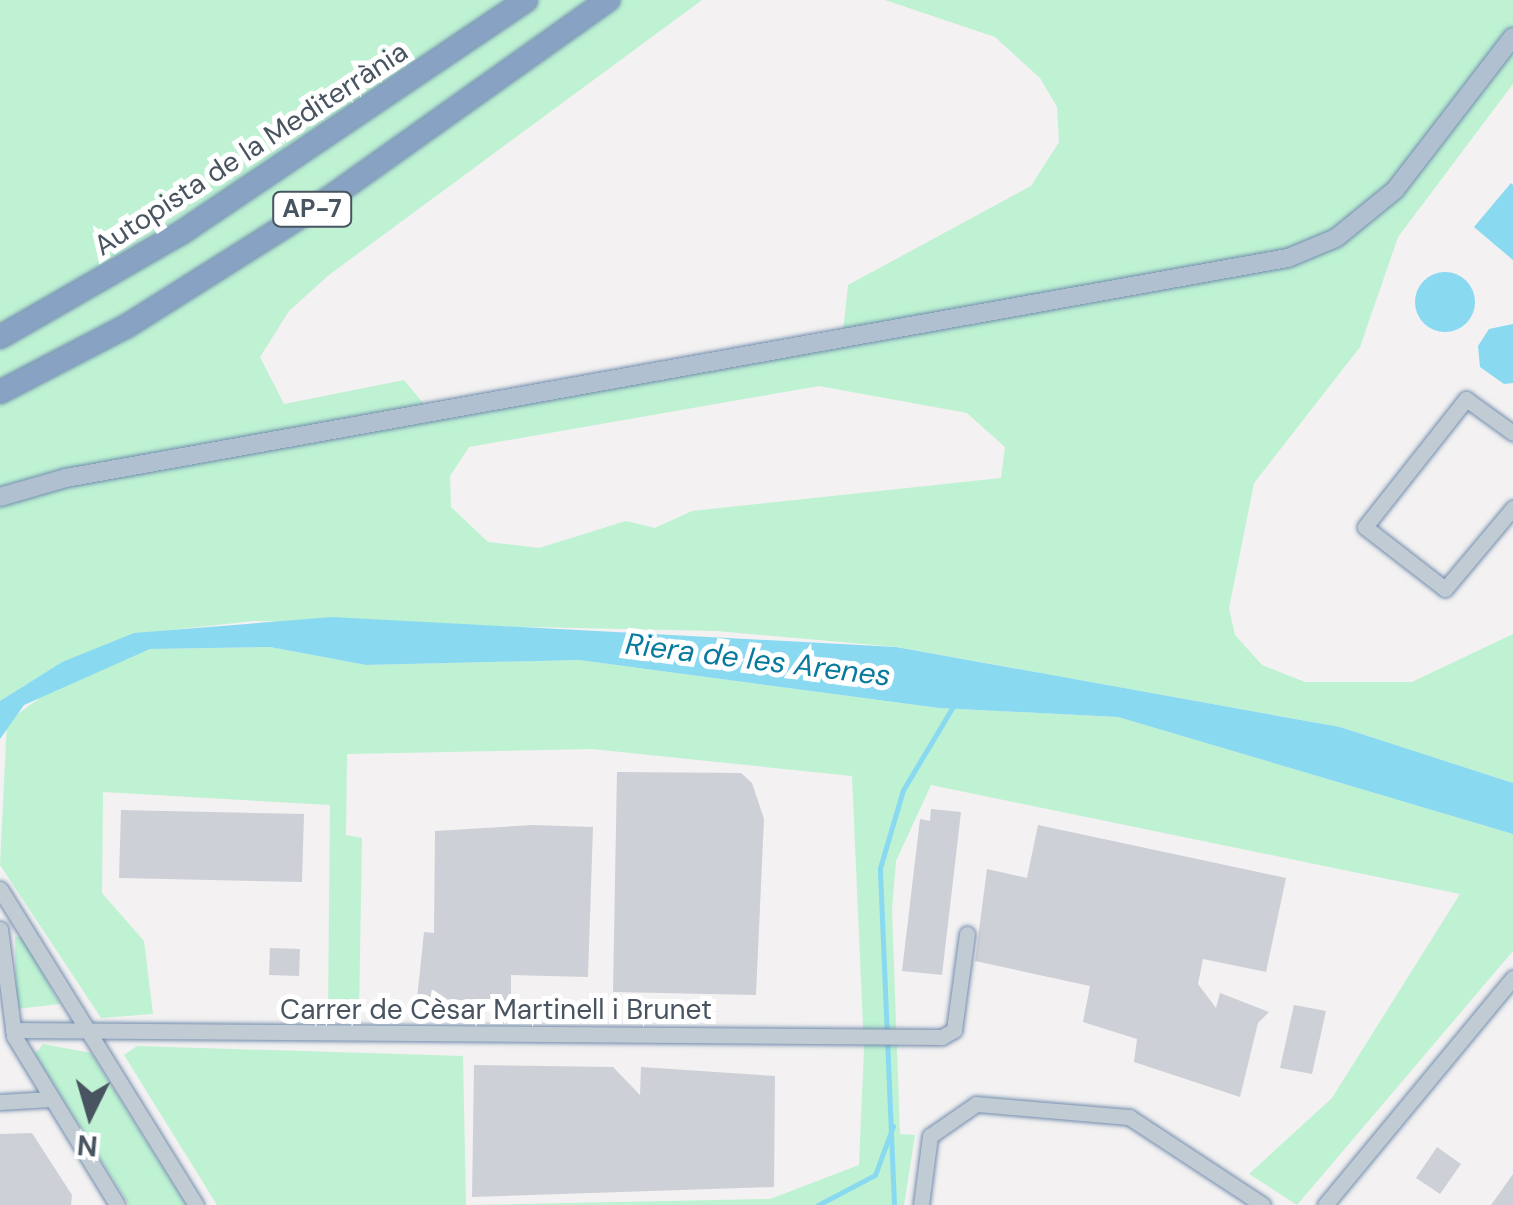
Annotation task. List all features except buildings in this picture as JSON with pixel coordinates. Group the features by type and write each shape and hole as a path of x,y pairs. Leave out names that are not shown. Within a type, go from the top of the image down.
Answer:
{"highway":[{"name":"Autopista de la Mediterrània","path":"0,337 181,234 526,0"},
{"name":"AP-7","path":"0,392 128,326 328,199 608,0"}],"main road":[{"path":"0,497 116,468 1288,258 1336,238 1395,190 1513,37"}],"street":[{"path":"1513,433 1466,399 1365,527 1445,589 1513,508"},
{"path":"0,888 196,1205"},
{"path":"0,929 13,1030 117,1205"},
{"name":"Carrer de Cèsar Martinell i Brunet","path":"13,1030 90,1034 897,1035 954,1030 967,934"},
{"path":"1325,1205 1513,978"},
{"path":"113,1071 125,1034"},
{"path":"0,1102 51,1099"},
{"path":"921,1205 930,1136 976,1104 1129,1117 1244,1198 1264,1205"}],"green space":[{"path":"0,0 702,0 329,275 289,311 260,357 284,404 404,380 424,404 843,332 848,285 1031,186 1059,142 1057,107 1040,78 995,37 885,0 1513,0 1513,84 1398,237 1360,347 1254,483 1229,608 1235,635 1262,665 1305,682 1412,682 1513,634 1513,783 1340,727 897,647 717,631 253,621 135,634 62,662 0,701","holes":["819,386 967,413 1005,447 1001,478 692,511 655,528 626,521 539,548 488,542 451,507 450,476 469,447"]},
{"path":"270,647 366,665 579,660 939,708 1118,717 1513,834 1513,951 1297,1205 1249,1174 1332,1098 1460,894 931,785 896,861 892,910 900,1134 915,1135 904,1205 466,1205 770,1199 859,1165 864,1049 852,776 592,749 347,754 346,835 362,838 359,1013 328,1013 330,805 103,792 102,893 144,941 153,1014 101,1018 0,865 7,722 48,692 150,649"},
{"path":"15,936 23,938 60,1004 16,1009"},
{"path":"43,1044 91,1053 186,1205 129,1205 35,1054"},
{"path":"137,1046 463,1056 466,1205 217,1205 124,1055"}],"water":[{"path":"1513,185 1513,260 1474,227"},
{"path":"1445,272 1466,281 1475,302 1466,323 1445,332 1424,323 1415,302 1424,281"},
{"path":"1513,324 1513,383 1504,384 1480,367 1478,346 1489,329"},
{"name":"Riera de les Arenes","path":"332,617 896,647 1340,727 1513,783 1513,834 1118,717 939,708 579,660 366,665 270,647 150,649 24,705 0,739 0,701 62,662 134,633"}],"waterway":[{"path":"894,1205 880,868 903,790 955,703"},
{"path":"818,1205 875,1175 893,1126"}]}
